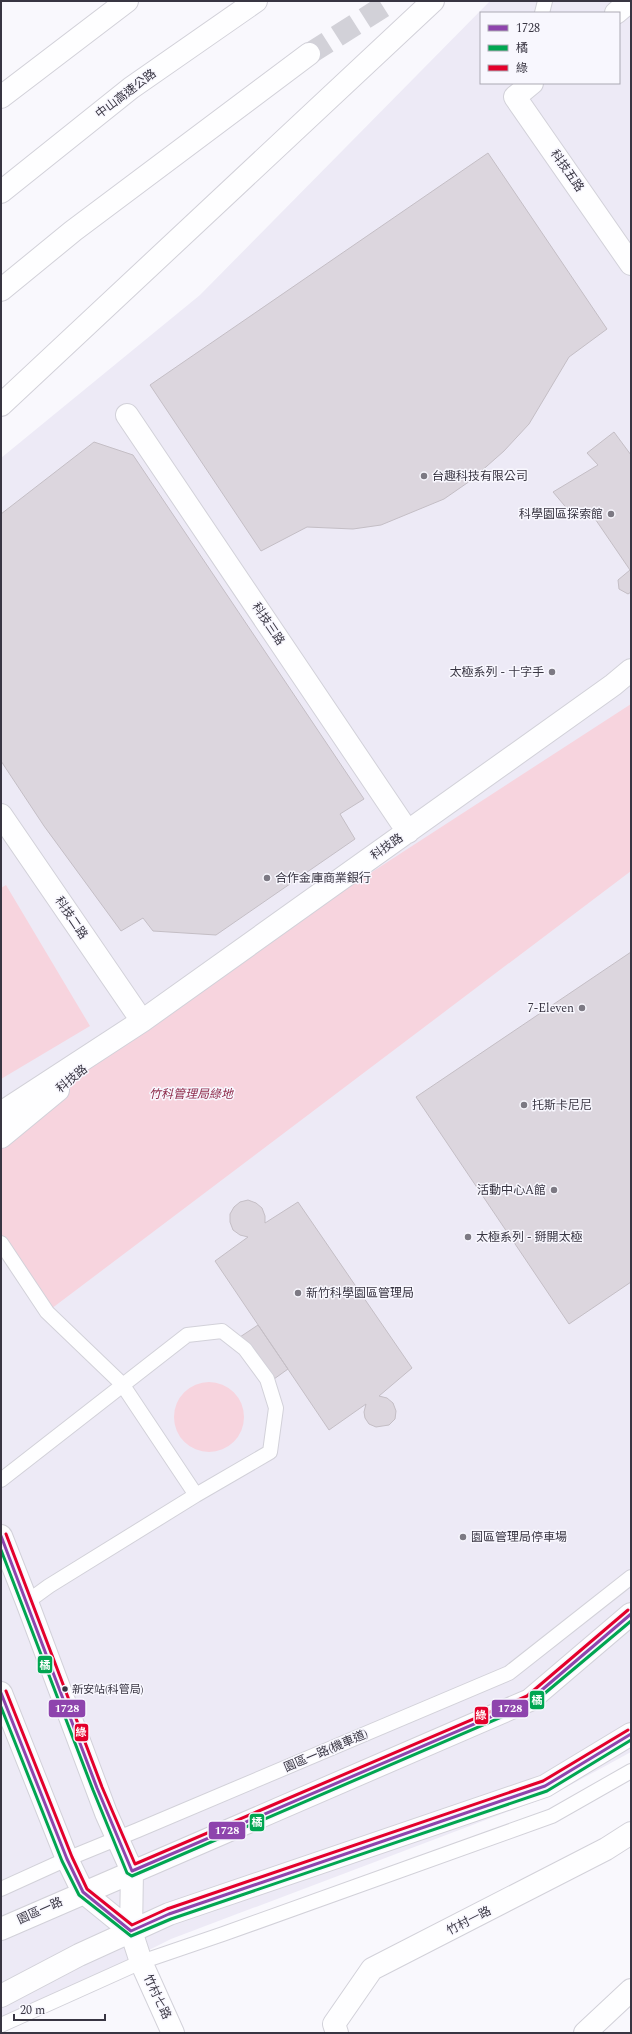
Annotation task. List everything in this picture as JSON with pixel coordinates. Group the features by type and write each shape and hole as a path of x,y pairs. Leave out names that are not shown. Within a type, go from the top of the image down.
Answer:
{"main road":[{"path":"1,97 127,1"},
{"name":"中山高速公路","path":"1,192 131,88 256,1"},
{"path":"1,405 434,1"},
{"path":"617,12 630,1"},
{"path":"1,290 73,231 309,54"},
{"name":"科技五路","path":"530,84 517,90 631,264"},
{"name":"科技三路","path":"127,415 408,832"},
{"name":"科技路","path":"1,1113 142,1021 408,832 631,670"},
{"name":"科技二路","path":"1,815 142,1021"},
{"name":"科技路","path":"1,1137 142,1021"},
{"path":"1,1536 106,1813 132,1871 131,1931"},
{"name":"園區一路","path":"1,1929 530,1700 631,1614"},
{"path":"1,1693 67,1858 84,1892 131,1931"},
{"path":"1,1996 70,1960 168,1914 545,1786 631,1734"},
{"name":"竹村一路","path":"337,2033 334,2024 372,1969 585,1860 631,1833"},
{"name":"竹村七路","path":"131,1931 141,1962 173,2033"},
{"path":"585,2033 631,1990"}],"lane":[{"path":"542,12 545,1"},
{"path":"1,1243 47,1312 122,1384 196,1495"},
{"path":"1,1480 122,1384 187,1335 222,1331 245,1349 268,1379 276,1408 270,1452 196,1495 49,1586 27,1602"},
{"name":"園區一路(機車道)","path":"1,1889 67,1858 509,1673 631,1577"},
{"path":"1,2025 141,1962 552,1816 631,1771"}],"shaded area":[{"path":"490,1 631,1 631,1752 552,1795 171,1939 1,2024 1,458 200,295"}],"green space":[{"name":"竹科管理局綠地","path":"631,704 631,871 47,1312 1,1243 1,1137 142,1021"},
{"path":"6,885 90,1026 1,1079 1,888"},
{"path":"209,1382 222,1385 234,1392 241,1404 244,1417 241,1430 234,1442 222,1449 209,1452 196,1449 184,1442 177,1430 174,1417 177,1404 184,1392 196,1385"}],"building":[{"path":"488,153 607,329 569,357 529,424 504,451 470,481 444,499 381,525 353,529 307,527 261,551 150,385"},
{"name":"科學園區探索館","path":"614,432 631,455 631,592 628,594 619,589 618,580 630,570 589,510 575,518 553,492 598,465 587,453"},
{"path":"94,442 133,455 364,799 340,814 355,839 216,935 153,931 143,918 121,931 44,826 1,761 1,514"},
{"name":"活動中心A館","path":"631,952 631,1282 569,1324 416,1097"},
{"name":"新竹科學園區管理局","path":"248,1200 256,1203 262,1208 265,1216 265,1223 298,1202 412,1368 379,1396 387,1398 393,1403 396,1411 395,1419 389,1425 376,1427 369,1424 365,1418 364,1412 366,1404 329,1430 215,1261 248,1237 240,1235 233,1230 230,1222 230,1214 234,1207 240,1202"},
{"path":"258,1325 288,1369 267,1384 237,1339"}],"tunnel":[{"path":"309,54 392,1"}],"transit line":[{"name":"綠","path":"6,1534 102,1787 135,1864 527,1696 628,1610"},
{"name":"1728","path":"1,1536 97,1788 132,1871 530,1700 631,1614"},
{"name":"橘","path":"1,1550 93,1790 127,1873 132,1876 532,1704 631,1621"},
{"name":"綠","path":"6,1691 72,1857 87,1889 132,1925 167,1909 543,1781 628,1730"},
{"name":"1728","path":"1,1693 67,1859 83,1892 131,1931 169,1914 545,1786 631,1734"},
{"name":"橘","path":"1,1707 62,1861 79,1895 131,1936 171,1919 547,1791 631,1740"}],"place":[{"name":"台趣科技有限公司","path":"424,476"},
{"name":"科學園區探索館","path":"611,514"},
{"name":"太極系列 - 十字手","path":"552,672"},
{"name":"合作金庫商業銀行","path":"267,878"},
{"name":"7-Eleven","path":"582,1008"},
{"name":"托斯卡尼尼","path":"524,1105"},
{"name":"活動中心A館","path":"554,1190"},
{"name":"太極系列 - 掰開太極","path":"468,1237"},
{"name":"新竹科學園區管理局","path":"298,1293"},
{"name":"園區管理局停車場","path":"463,1537"},
{"name":"新安站(科管局)","path":"65,1689"}]}
